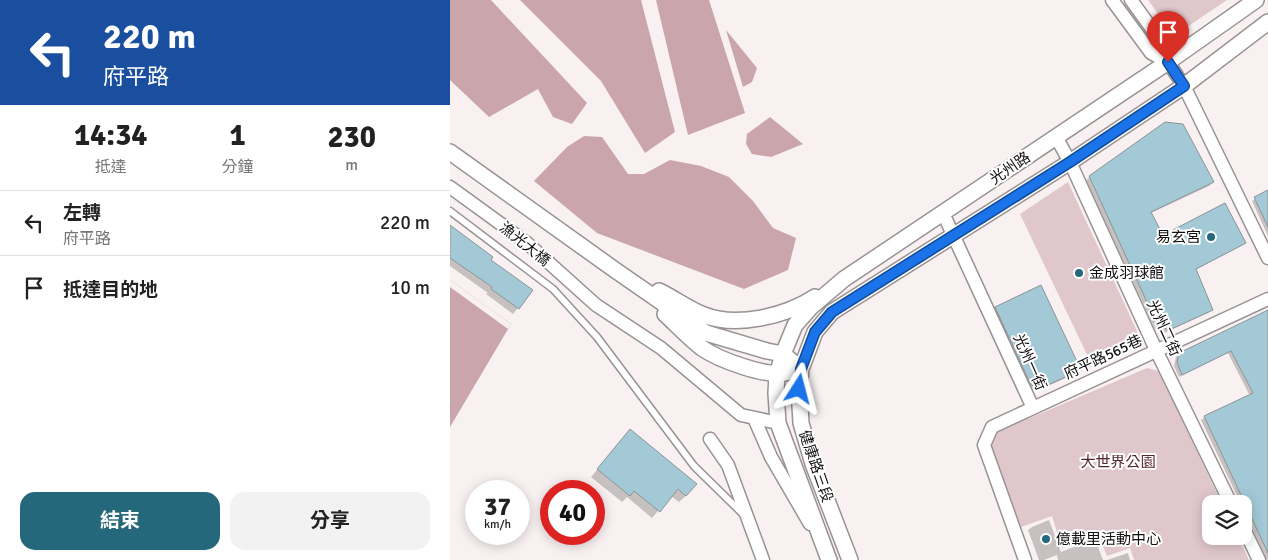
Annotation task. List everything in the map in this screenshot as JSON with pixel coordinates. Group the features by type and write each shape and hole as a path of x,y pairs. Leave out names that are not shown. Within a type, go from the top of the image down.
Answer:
{"street":[{"path":"1112,0 1151,53 1168,62"},
{"path":"1131,0 1163,44 1168,62 1184,86 1268,258"},
{"name":"光州路","path":"783,354 795,325 811,307 844,280 1168,62 1256,0"},
{"name":"光州路","path":"801,369 815,332 832,312 1070,162 1184,86 1268,22"},
{"name":"光州二街","path":"1056,137 1070,162 1156,350 1227,495"},
{"path":"450,152 706,333 783,354 801,369"},
{"name":"漁光大橋","path":"450,187 527,243 596,305 661,348 741,415 778,423"},
{"name":"光州一街","path":"943,213 955,235 1034,408 992,427 984,445 1025,560"},
{"path":"615,270 705,315 737,321 772,316 809,301 844,280"},
{"path":"615,270 704,349 743,367 777,375 801,369"},
{"name":"府平路565巷","path":"1034,408 1268,299"},
{"name":"健康路三段","path":"783,354 777,375 778,423 827,556"},
{"name":"健康路三段","path":"801,369 799,389 801,423 814,464 850,560"},
{"path":"754,418 772,457 827,556"},
{"path":"710,439 728,465 763,560"},
{"path":"1252,545 1259,560"}],"lane":[{"path":"450,212 553,289 596,337 694,466 748,519"}],"green space":[{"path":"1148,0 1227,0 1181,31 1167,26"},
{"name":"金成羽球館","path":"1068,182 1137,331 1133,344 1091,363 1020,214"},
{"name":"大世界公園","path":"1147,368 1159,371 1218,495 1202,495 1202,545 1242,545 1249,560 1134,560 1130,548 1107,556 1098,534 1062,548 1052,516 1021,527 991,445 995,433"}],"shaded area":[{"path":"450,0 491,0 587,103 572,124 553,117 538,89 489,117 450,80"},
{"path":"520,0 641,0 675,132 645,153 601,81"},
{"path":"656,0 709,0 745,113 688,135"},
{"path":"726,30 757,68 752,82 743,87"},
{"path":"770,117 803,144 771,157 752,154 746,144 747,134"},
{"path":"584,136 602,137 628,174 644,174 670,160 701,166 729,177 753,201 773,228 796,238 788,270 744,289 597,233 534,181 567,147"},
{"path":"450,280 511,324 450,427"}],"pier":[{"path":"450,280 511,324 508,329 450,287"}],"building":[{"path":"1165,122 1183,124 1214,182 1151,212 1163,235 1225,203 1246,243 1196,269 1213,310 1169,330 1158,326 1089,176"},
{"path":"1268,190 1268,227 1254,197"},
{"path":"450,225 493,257 491,260 533,290 519,309 491,289 492,287 450,258"},
{"path":"1041,285 1081,370 1041,388 1031,385 995,307"},
{"path":"1268,310 1268,553 1252,519 1252,495 1241,495 1204,416 1253,393 1231,351 1182,375 1177,362 1179,353"},
{"path":"630,429 697,484 686,496 678,489 660,512 634,491 630,496 597,469"}],"place":[{"name":"易玄宮","path":"1211,237"},
{"name":"金成羽球館","path":"1079,273"},
{"name":"億載里活動中心","path":"1046,539"}],"route":[{"path":"799,389 801,369 815,332 832,312 1070,162 1184,86 1168,62"}]}
